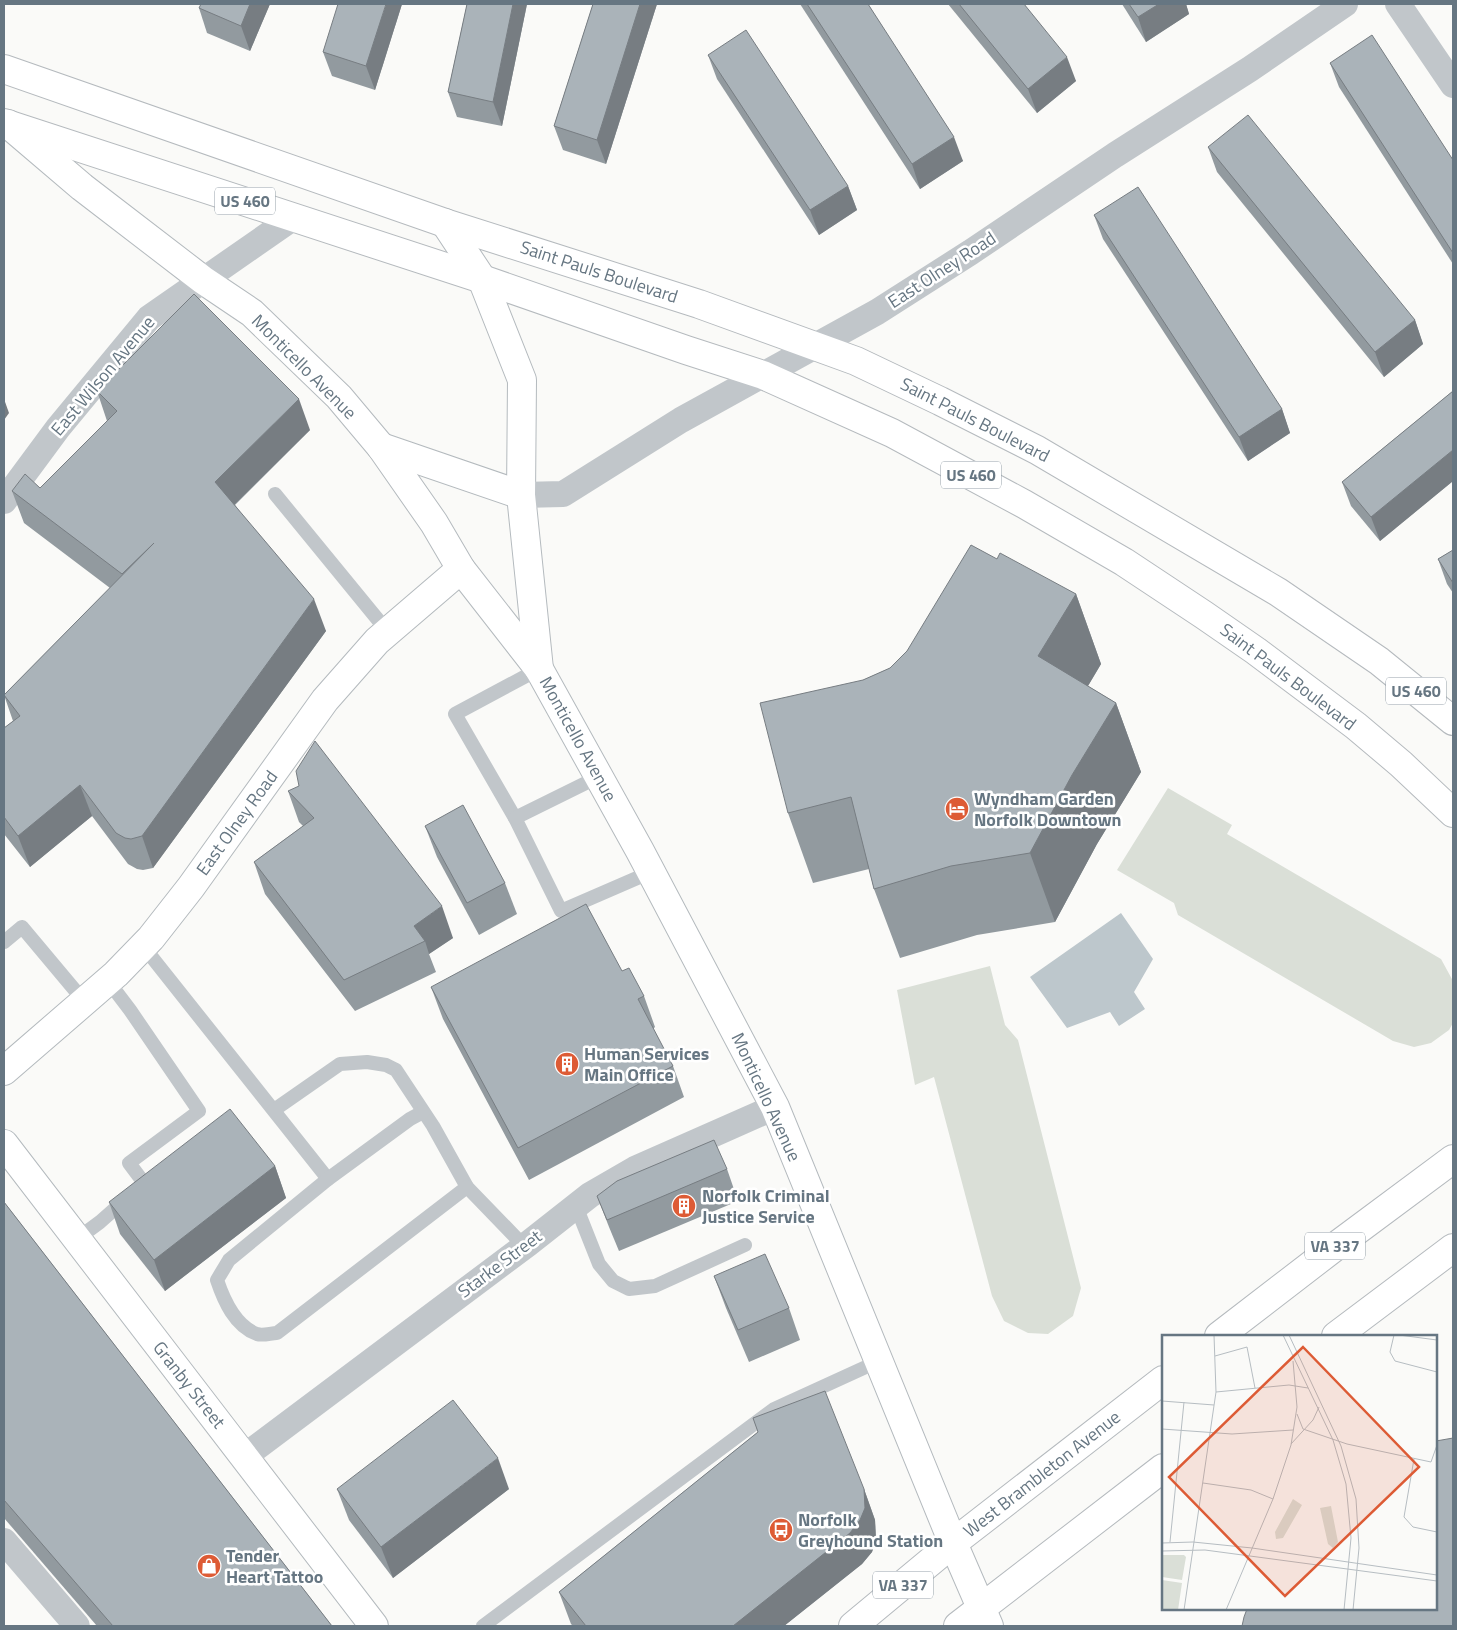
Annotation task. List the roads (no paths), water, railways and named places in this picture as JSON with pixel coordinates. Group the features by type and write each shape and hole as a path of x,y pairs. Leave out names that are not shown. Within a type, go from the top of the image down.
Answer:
{"main road":[{"name":"US 460","path":"4,69 445,223"},
{"name":"Monticello Avenue","path":"6,123 482,278"},
{"name":"Monticello Avenue","path":"6,123 82,187 203,280 252,313 339,397 381,447 434,523 461,568 539,669 775,1107 985,1617"},
{"name":"Saint Pauls Boulevard","path":"445,223 699,304 864,365 940,401 1037,450 1278,592 1379,661 1453,721"},
{"name":"Monticello Avenue","path":"445,223 482,278 522,380 521,495 539,669"},
{"name":"Saint Pauls Boulevard","path":"482,278 763,375 892,433 1024,504 1124,562 1212,620 1356,726 1401,764 1453,813"},
{"path":"381,447 521,495"},
{"name":"East Olney Road","path":"4,1071 108,981 143,946 192,886 325,700 377,642 461,568"},
{"name":"Granby Street","path":"4,1144 374,1626"},
{"name":"VA 337","path":"1220,1335 1336,1246 1453,1160"},
{"path":"1337,1335 1453,1248"},
{"name":"West Brambleton Avenue","path":"853,1626 953,1543 1162,1381"},
{"path":"958,1626 985,1617 1162,1469"}],"street":[{"name":"East Olney Road","path":"521,495 563,494 681,420 877,312 1114,155 1250,69 1345,4"},
{"path":"1398,4 1453,85"},
{"name":"East Wilson Avenue","path":"4,501 58,428 149,318 294,217"},
{"name":"Starke Street","path":"245,1456 590,1195 634,1169 775,1107"},
{"path":"4,1542 77,1626"}],"lane":[{"path":"275,494 388,632"},
{"path":"539,669 455,714 515,818 561,911 650,872"},
{"path":"515,818 598,776"},
{"path":"4,942 22,926 84,1001"},
{"path":"143,946 328,1179"},
{"path":"76,1238 100,1222 144,1182 129,1163 199,1111 108,981"},
{"path":"274,1110 340,1064 367,1062 386,1065 396,1070 468,1186 524,1246"},
{"path":"423,1112 410,1119 328,1179 229,1260 217,1280 224,1300 242,1325 259,1334 277,1333 468,1186"},
{"path":"576,1206 599,1264 613,1281 629,1289 655,1286 745,1245"},
{"path":"483,1626 774,1409 879,1361"}],"place":[{"name":"Wyndham Garden Norfolk Downtown","path":"957,809"},
{"name":"Human Services Main Office","path":"567,1064"},
{"name":"Norfolk Criminal Justice Service","path":"684,1206"},
{"name":"Norfolk Greyhound Station","path":"781,1530"},
{"name":"Tender Heart Tattoo","path":"209,1566"}]}
